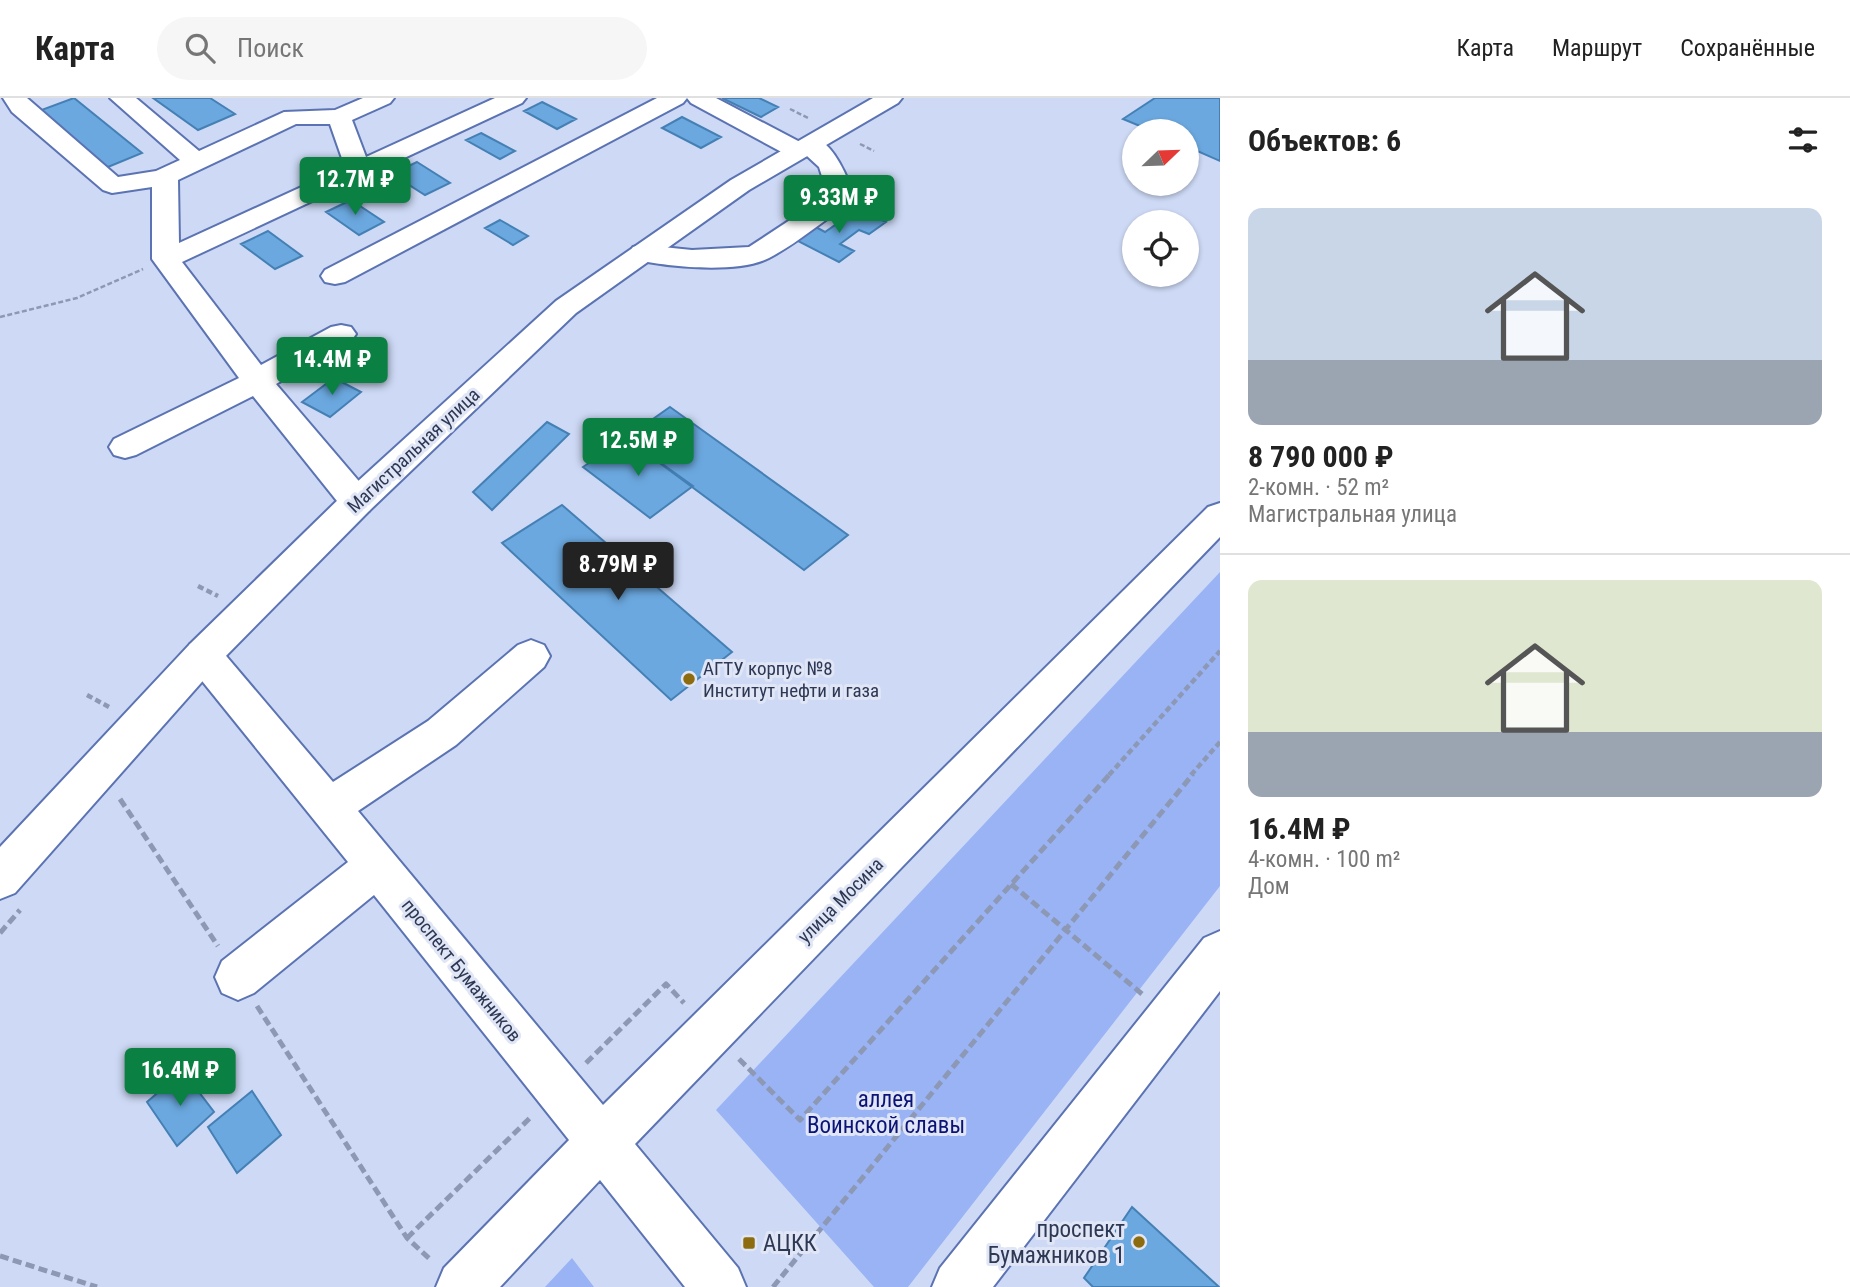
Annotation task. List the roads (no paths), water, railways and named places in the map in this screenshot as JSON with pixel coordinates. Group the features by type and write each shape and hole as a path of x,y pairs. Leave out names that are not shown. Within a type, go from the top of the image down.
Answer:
{"main road":[{"path":"15,98 20,107 112,185 139,183 165,176 292,117 339,117 382,98"},
{"path":"122,98 196,161"},
{"path":"166,259 514,98"},
{"path":"335,276 675,98"},
{"path":"643,253 692,258 741,257 758,253 842,197 830,165 804,148 699,98"},
{"name":"Магистральная улица","path":"0,878 203,655 357,502 566,307 740,185 890,98"},
{"path":"339,117 359,172"},
{"path":"165,176 166,259 257,381 357,502"},
{"path":"125,447 257,381 341,334"},
{"name":"улица Мосина","path":"449,1275 602,1142 1220,516"},
{"name":"проспект Бумажников","path":"203,655 719,1287"},
{"path":"328,808 442,733 531,656"},
{"path":"238,977 377,865"},
{"path":"959,1287 1172,1019 1220,954"}],"place":[{"name":"АГТУ корпус №8 Институт нефти и газа","path":"689,679"},
{"name":"проспект Бумажников 1","path":"1139,1242"},
{"name":"АЦКК","path":"749,1243"}],"park label":[{"name":"аллея Воинской славы","path":"886,1112"}]}
